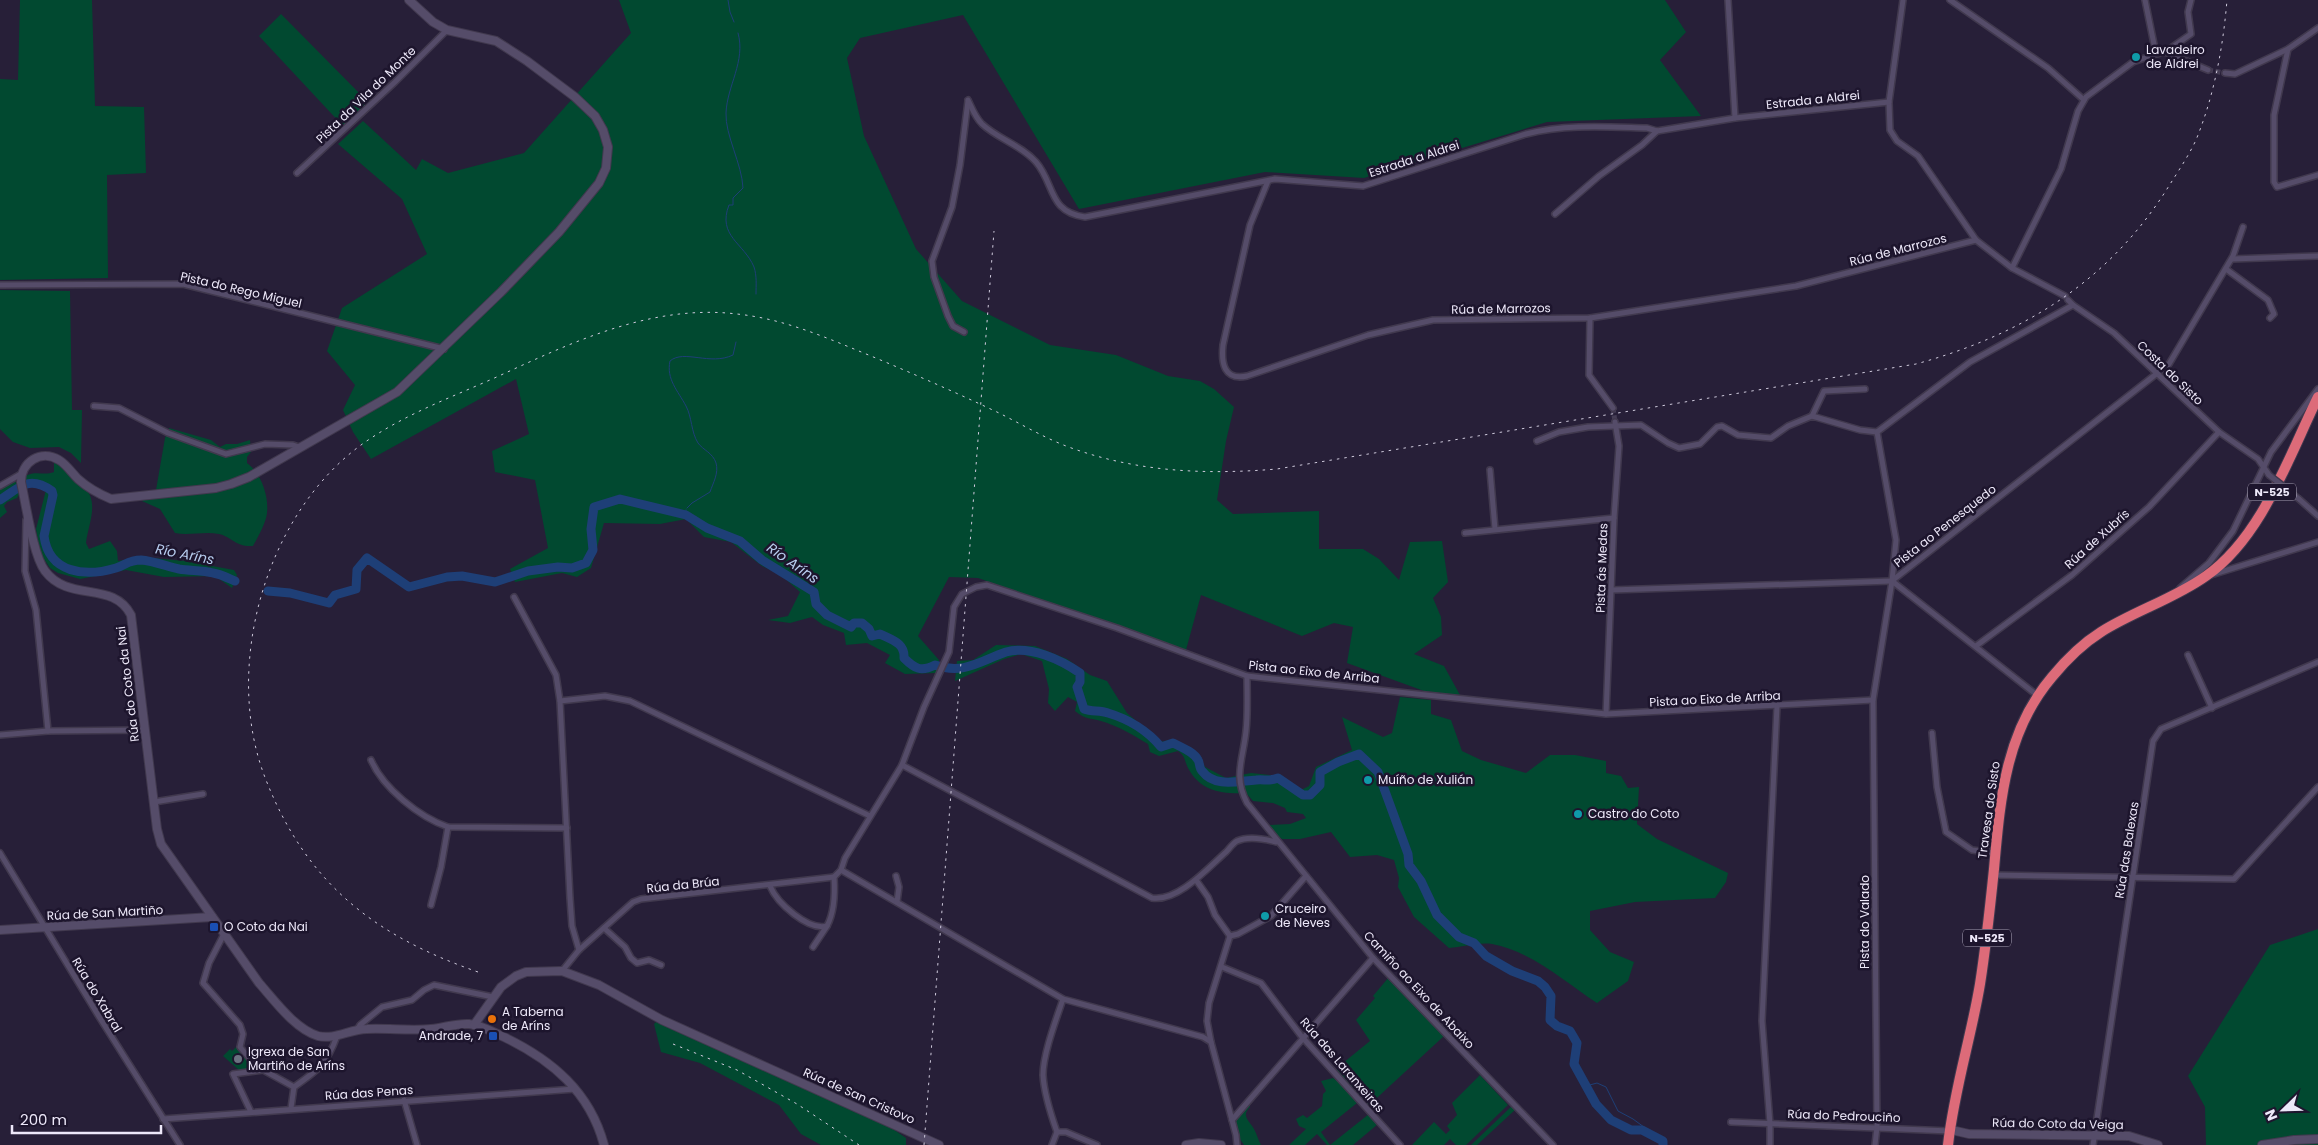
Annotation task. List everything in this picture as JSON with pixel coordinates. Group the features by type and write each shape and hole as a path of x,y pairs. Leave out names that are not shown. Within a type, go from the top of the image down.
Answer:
{"highway":[{"name":"Travesa do Sisto","path":"1948,1145 1953,1131 1972,1045 1973,1025 1985,952 2002,794 2010,756 2022,723 2038,696 2066,661 2092,638 2208,575 2238,546 2260,516 2318,397"},
{"name":"Travesa do Sisto","path":"1953,1131 1954,1145"}],"street":[{"path":"0,486 21,478 25,464 32,459 50,456 59,460 80,481 95,492 111,499 216,488 249,476 398,392 444,349 559,232 599,184 606,168 608,147 603,130 595,116 575,97 527,61 496,41 446,30 433,22 409,0"},
{"path":"1728,0 1735,118"},
{"name":"Costa do Sisto","path":"1903,0 1889,102 1890,130 1897,141 1918,156 1976,240 2012,268 2066,298 2073,305 2114,333 2219,432 2253,455 2260,461 2269,475 2318,516"},
{"path":"1950,0 2048,68 2084,100"},
{"path":"2145,0 2156,54"},
{"path":"2012,268 2061,169 2078,111 2084,100 2133,62 2165,52 2191,34 2188,12 2191,0"},
{"path":"2225,73 2235,74 2288,50 2318,28"},
{"name":"Pista da Vila do Monte","path":"297,173 395,82 446,30"},
{"path":"2288,50 2274,115 2274,182 2277,187 2318,175"},
{"path":"2165,52 2208,70"},
{"name":"Estrada a Aldrei","path":"964,332 953,326 948,316 934,276 932,261 952,208 960,165 968,100 978,119 985,126 1035,160 1042,169 1055,200 1064,209 1085,217 1104,215 1283,179 1363,186 1537,132 1574,127 1647,128 1657,131 1735,118 1889,102"},
{"path":"1555,214 1599,176 1642,145 1657,131"},
{"name":"Rúa de Marrozos","path":"1268,181 1250,225 1223,345 1222,364 1226,372 1233,376 1247,376 1368,335 1433,320 1590,318 1796,286 1976,240"},
{"name":"Pista ao Penesquedo","path":"2038,696 1892,581 1949,534 2169,364 2232,259 2243,227"},
{"path":"2232,259 2318,256"},
{"path":"2226,269 2268,300 2274,314 2270,318"},
{"name":"Pista do Rego Miguel","path":"0,285 183,284 444,349"},
{"path":"1538,441 1559,432 1588,427 1616,424 1641,425 1679,448 1700,444 1717,427 1722,426 1738,434 1772,438 1788,426 1812,416 1860,430 1877,432 1970,362 2073,305"},
{"path":"1590,318 1589,375 1613,408"},
{"path":"1812,416 1824,391 1865,389"},
{"path":"2173,595 2209,563 2233,531 2271,452 2318,389"},
{"path":"94,406 120,408 168,433 226,454 265,444 293,444 300,447"},
{"name":"Pista ás Medas","path":"1606,714 1614,518 1619,446 1616,424"},
{"name":"Pista do Valado","path":"1875,1145 1877,1127 1874,700 1892,581 1896,540 1877,432"},
{"name":"Rúa de Xubrís","path":"1976,646 2072,575 2149,507 2219,432"},
{"path":"2253,455 2262,456 2271,452"},
{"path":"1490,470 1495,529"},
{"name":"Rúa do Coto da Nai","path":"21,478 38,559 45,571 56,582 68,589 111,596 126,606 131,615 144,730 161,844 272,999 310,1032 324,1037 337,1036"},
{"path":"27,509 25,571 36,610 48,731"},
{"path":"1465,533 1614,518"},
{"name":"Travesa do Sisto","path":"2208,575 2218,574 2245,563 2318,542"},
{"path":"1611,590 1892,581"},
{"name":"Pista ao Eixo de Arriba","path":"834,877 841,870 845,858 902,765 949,652 954,606 962,594 987,585 1117,628 1247,676 1606,714 1874,700"},
{"path":"514,597 556,675 560,701 572,926 578,950"},
{"path":"2188,655 2212,708"},
{"name":"Rúa das Balexas","path":"2093,1145 2153,741 2161,730 2318,662"},
{"name":"Camiño ao Eixo de Abaixo","path":"1247,676 1246,732 1239,779 1244,796 1276,842 1373,958 1553,1145"},
{"path":"560,701 605,696 630,702 870,816"},
{"path":"1770,1145 1762,1020 1777,706"},
{"path":"0,735 48,731 144,730"},
{"path":"1932,733 1937,787 1946,832 1972,850 1995,852"},
{"path":"371,760 384,784 425,816 448,827 567,828"},
{"path":"902,765 1152,898 1159,899 1169,896 1196,880 1237,841 1254,839 1276,842"},
{"path":"1993,875 2234,879 2318,787"},
{"path":"154,802 202,794"},
{"path":"430,905 441,867 448,827"},
{"name":"Rúa do Xabral","path":"0,853 44,928 180,1145"},
{"path":"841,870 1063,999 1203,1037 1211,1042"},
{"path":"896,876 899,887 897,902"},
{"path":"1230,936 1238,934 1271,916 1306,876"},
{"path":"814,947 830,921 835,889 834,877"},
{"name":"Rúa da Brúa","path":"562,971 578,950 624,908 640,899 770,886 834,877"},
{"path":"1196,880 1208,897 1215,915 1230,936 1210,1003 1207,1021 1237,1145"},
{"path":"770,886 786,906 803,921 822,928 827,926"},
{"name":"Rúa de San Martiño","path":"0,930 212,917"},
{"path":"604,928 625,947 637,963 649,960 661,965"},
{"path":"224,934 209,963 204,983 240,1025 243,1034 240,1047 256,1066 294,1087"},
{"path":"1232,1120 1302,1037 1373,958"},
{"name":"Rúa das Laranxeiras","path":"1222,968 1261,982 1302,1037 1400,1145"},
{"path":"474,1025 501,987 526,972 562,971"},
{"name":"Rúa de San Cristovo","path":"562,971 599,985 662,1020 939,1145"},
{"path":"357,1030 360,1025 382,1008 412,1000 424,990 434,985 493,997"},
{"path":"1052,1145 1057,1132 1043,1074 1048,1048 1063,999"},
{"path":"291,1108 294,1087 313,1073 326,1060 337,1036 357,1030 429,1030 462,1024 474,1025 527,1049 562,1074 576,1089 595,1119 604,1145"},
{"path":"251,1112 233,1074 263,1070"},
{"name":"Rúa das Penas","path":"163,1119 291,1108 576,1089"},
{"path":"404,1100 417,1145"},
{"name":"Rúa do Pedrouciño","path":"1731,1122 1953,1131"},
{"name":"Rúa do Coto da Veiga","path":"1953,1131 1969,1134 2094,1134 2129,1136 2158,1145"},
{"path":"1057,1132 1066,1132 1097,1145"},
{"path":"2262,1145 2318,1139"},
{"path":"1186,1145 1199,1143 1221,1145"}],"green space":[{"path":"20,0 92,0 95,106 144,107 146,173 107,175 108,278 0,280 0,79 18,80"},
{"path":"619,0 1665,0 1686,32 1660,60 1701,116 1547,122 1364,178 1265,172 1079,209 963,15 860,38 847,58 864,136 916,249 962,301 1050,345 1116,355 1168,376 1200,381 1214,389 1234,407 1226,441 1217,500 1233,514 1319,511 1319,549 1363,549 1379,559 1399,580 1410,542 1442,541 1448,582 1433,598 1441,617 1442,635 1414,654 1444,666 1460,695 1424,691 1347,663 1353,627 1334,623 1302,636 1201,595 1186,650 978,578 949,577 918,636 939,660 936,673 905,674 885,663 890,655 867,643 846,645 844,633 823,625 812,617 790,623 768,620 788,616 800,592 781,575 762,566 731,542 704,537 686,519 660,524 604,523 591,568 577,577 562,573 515,582 510,569 548,548 535,480 495,472 492,451 529,434 516,379 371,459 353,432 343,410 355,385 327,351 342,308 427,254 402,199 338,144 363,121 416,170 422,159 448,173 524,153 631,33"},
{"path":"281,14 368,102 343,126 259,36"},
{"path":"0,290 70,291 72,410 82,410 81,463 71,453 59,447 30,448 13,442 0,429"},
{"path":"169,428 211,440 220,447 226,444 237,444 250,440 251,452 247,457 247,463 260,479 267,499 265,521 253,546 242,545 219,534 175,533 160,509 142,501 146,494 156,490 165,438"},
{"path":"54,463 58,463 89,493 92,514 86,543 89,549 110,541 117,551 118,561 142,557 185,561 234,570 237,575 232,588 215,576 164,577 126,570 80,579 58,573 50,568 42,556 36,529 46,490 33,486 27,488 25,476 33,473 54,472"},
{"path":"14,481 18,484 20,492 17,498 7,502 4,506 7,512 0,518 0,488"},
{"path":"996,645 1035,646 1067,659 1090,675 1107,681 1127,713 1161,742 1173,739 1199,755 1205,767 1226,778 1251,773 1278,776 1301,790 1309,786 1316,767 1352,750 1342,717 1383,737 1392,733 1400,697 1431,700 1431,714 1451,720 1462,751 1481,760 1526,773 1550,755 1575,755 1606,761 1606,773 1621,776 1628,788 1639,787 1637,824 1657,839 1728,873 1726,882 1715,898 1635,902 1590,911 1590,930 1610,952 1634,962 1628,981 1597,1003 1547,968 1520,953 1492,944 1449,948 1414,917 1398,887 1399,878 1394,860 1377,855 1350,857 1331,832 1300,839 1282,839 1269,830 1268,825 1290,824 1306,818 1303,814 1287,812 1285,808 1273,803 1253,801 1246,793 1221,792 1206,787 1193,776 1184,757 1178,751 1159,756 1150,752 1148,744 1131,734 1107,723 1078,714 1075,711 1077,702 1068,697 1055,711 1048,703 1049,689 1042,661 1021,654 1004,659 955,681 957,661 973,660"},
{"path":"2318,929 2318,1145 2206,1145 2205,1107 2188,1076 2270,945"},
{"path":"1389,977 1444,1036 1367,1107 1336,1073 1338,1067 1370,1041 1356,1020 1375,998 1373,996"},
{"path":"657,1021 890,1127 906,1138 906,1145 821,1145 801,1134 779,1105 700,1063 661,1052 654,1024"},
{"path":"237,1046 254,1066 249,1070 240,1071 223,1056 230,1049 232,1051"},
{"path":"1480,1075 1508,1105 1466,1145 1456,1145 1450,1139 1444,1145 1412,1145 1434,1122 1446,1134 1450,1130 1447,1126 1457,1115 1452,1103"},
{"path":"1333,1078 1345,1087 1357,1103 1321,1132 1330,1145 1327,1145 1317,1134 1305,1145 1289,1145 1306,1129 1299,1126 1296,1119 1303,1115 1307,1118 1322,1106 1323,1094 1326,1091 1321,1081"},
{"path":"1249,1102 1250,1107 1247,1110 1246,1116 1261,1145 1244,1145 1238,1136 1235,1121"},
{"path":"1513,1105 1516,1109 1477,1145 1471,1145"},
{"path":"1369,1114 1378,1124 1353,1145 1330,1145"}],"waterway":[{"path":"728,0 734,22"},
{"path":"738,33 740,54 729,93 726,122 740,169 743,188 733,198 733,205 729,205 726,224 733,239 750,259 754,267 756,294"},
{"path":"687,508 710,492 717,467 713,457 696,439 688,410 671,379 670,361 683,357 724,358 733,355 736,342"},
{"name":"Río Aríns","path":"0,500 19,487 31,483 44,486 52,491 53,495 44,536 47,549 53,558 71,570 81,572 104,571 141,560 179,569 205,571 235,581"},
{"name":"Río Aríns","path":"268,591 290,593 329,603 335,595 356,589 357,570 367,558 409,587 447,577 462,576 495,582 528,571 558,567 572,568 586,563 593,550 591,529 594,507 620,499 686,515 707,528 740,541 762,560 814,592 816,604 827,615 851,627 854,623 862,623 869,629 872,636 880,634 893,640 900,645 904,658 918,668 922,669 935,665 945,668 963,668 1015,650 1035,652 1064,663 1080,673 1080,682 1077,687 1084,709 1105,712 1123,719 1144,731 1161,747 1173,743 1187,750 1199,761 1202,771 1213,780 1234,782 1278,778 1303,795 1310,795 1320,785 1320,772 1338,762 1359,754 1378,772 1408,854 1409,865 1421,881 1437,915 1459,937 1474,943 1486,956 1512,971 1538,981 1545,987 1551,996 1550,1020 1557,1026 1570,1031 1577,1043 1574,1064 1596,1104 1611,1120 1631,1130 1642,1130 1663,1141 1663,1145"},
{"name":"Río Aríns","path":"686,510 686,515"},
{"path":"1586,1086 1597,1083 1606,1087 1618,1111 1633,1119 1663,1141"}],"tunnel":[{"path":"2208,70 2225,73"},
{"path":"1613,408 1615,422"}],"railway":[{"path":"478,972 441,958 376,923 349,902 324,877 302,849 283,817 266,780 253,737 249,691 251,644 261,598 277,553 299,512 327,475 361,445 394,424 586,338 645,320 706,312 737,314 772,320 822,336 951,391 1066,446 1092,455 1170,470 1223,472 1277,469 1916,364 1992,338 2059,300 2090,278 2118,252 2144,222 2167,189 2196,140 2217,72 2227,0"},
{"path":"924,1145 994,231"},
{"path":"673,1044 737,1070 797,1104 859,1145"}],"place":[{"name":"Lavadeiro de Aldrei","path":"2136,57"},
{"name":"Muíño de Xulián","path":"1368,780"},
{"name":"Castro do Coto","path":"1578,814"},
{"name":"Cruceiro de Neves","path":"1265,916"},
{"name":"O Coto da Nai","path":"214,927"},
{"name":"A Taberna de Aríns","path":"492,1019"},
{"name":"Andrade, 7","path":"493,1036"},
{"name":"Igrexa de San Martiño de Aríns","path":"238,1059"}]}
